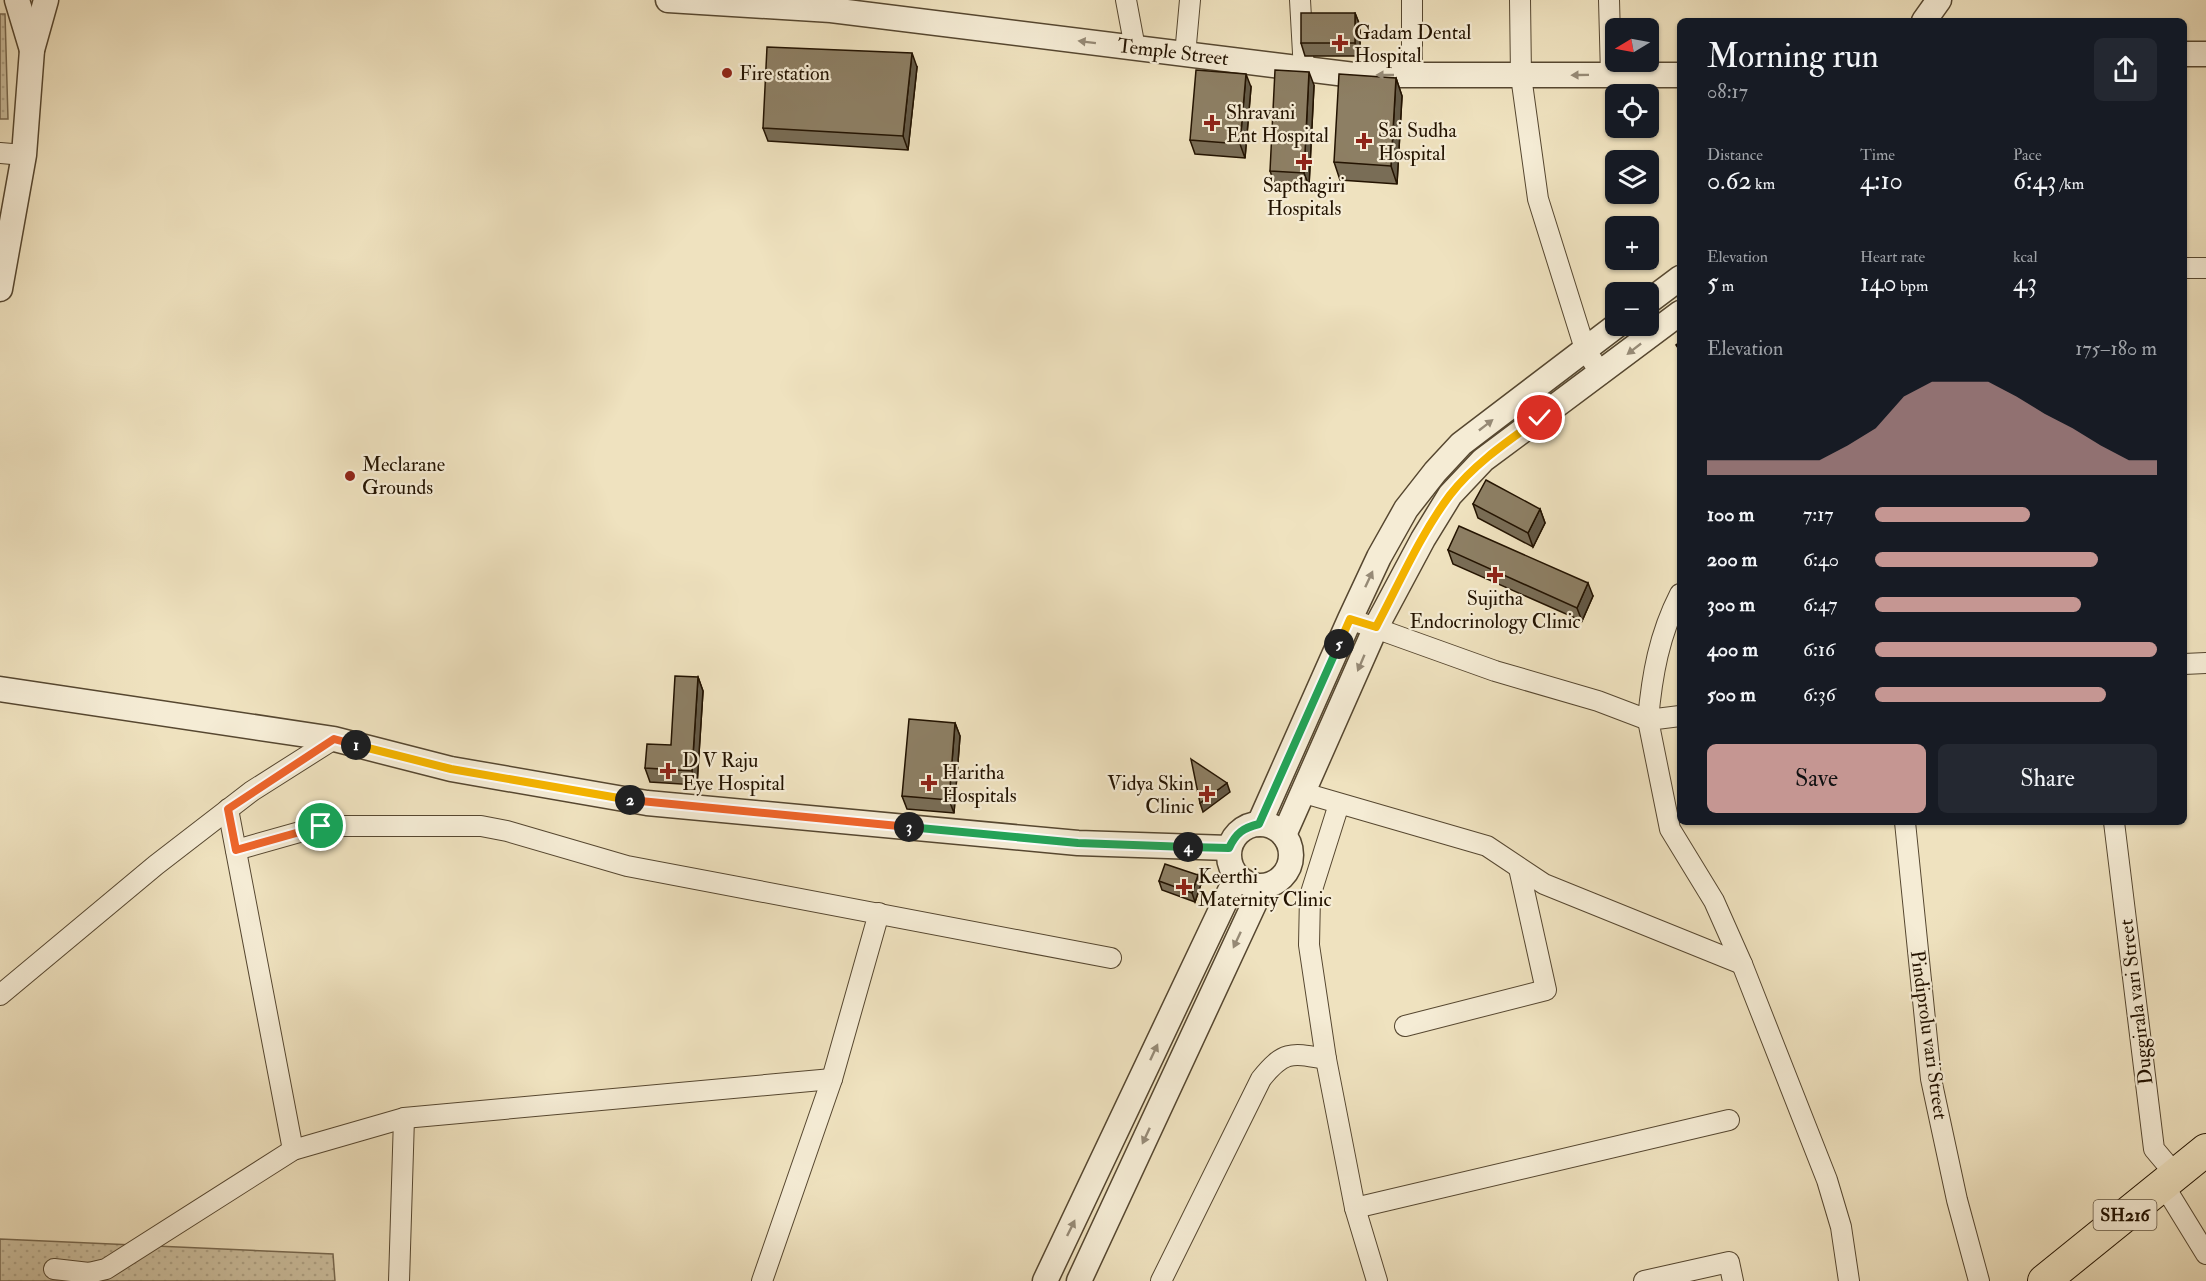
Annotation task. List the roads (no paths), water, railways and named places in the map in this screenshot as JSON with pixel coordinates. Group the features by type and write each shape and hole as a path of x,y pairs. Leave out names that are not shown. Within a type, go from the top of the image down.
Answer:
{"main road":[{"name":"SH216","path":"2044,1281 2206,1150"}],"street":[{"path":"17,0 32,50"},
{"path":"0,289 24,155 32,50 46,0"},
{"name":"Temple Street","path":"668,0 831,5 1304,71 1412,75 1677,75"},
{"path":"1126,0 1135,48"},
{"path":"1185,55 1190,0"},
{"path":"1300,0 1304,71"},
{"path":"1412,0 1412,75"},
{"path":"1520,0 1521,76 1538,199 1585,349 1601,374"},
{"path":"1609,0 1611,75"},
{"path":"1926,18 1939,0"},
{"path":"2187,54 2206,54"},
{"path":"0,153 24,155"},
{"path":"2187,268 2206,268"},
{"path":"1659,294 1677,280"},
{"path":"1284,835 1305,793 1376,627 1423,539 1450,495 1483,460 1677,315"},
{"path":"1259,824 1350,619 1379,557 1406,509 1461,444 1605,334"},
{"path":"1677,600 1666,621 1653,671 1648,720 1670,829 1714,900 1742,964 1827,1180 1841,1227 1850,1281"},
{"path":"1350,619 1495,671 1598,701 1648,720 1677,716"},
{"path":"2187,664 2206,663"},
{"path":"0,689 334,739 451,769 647,802 1078,843 1229,848"},
{"path":"0,995 156,865 228,809 334,739"},
{"path":"1305,793 1487,846 1544,884 1742,964"},
{"path":"1339,804 1310,896 1309,945 1326,1059 1355,1208 1377,1281"},
{"path":"228,809 292,1150"},
{"path":"1259,824 1273,826 1284,835 1290,847 1291,861 1280,879 1262,887 1248,885 1237,876 1230,863 1229,848 1235,836 1246,827 1259,824"},
{"name":"Pindiprolu vari Street","path":"1905,825 1931,1079 1957,1200 1979,1281"},
{"name":"Duggirala vari Street","path":"2114,825 2154,1149 2206,1254"},
{"path":"236,850 321,826 481,826 507,831 627,866 1111,958"},
{"path":"1405,1026 1546,990 1519,868"},
{"path":"1045,1281 1237,876"},
{"path":"1079,1281 1262,887"},
{"path":"762,1281 832,1079 879,913"},
{"path":"1161,1281 1261,1079 1276,1060 1293,1053 1326,1059"},
{"path":"54,1269 89,1273 106,1269 292,1150 404,1118 832,1079"},
{"path":"399,1281 404,1118"},
{"path":"1355,1208 1729,1120"},
{"path":"1644,1281 1730,1262 1733,1281"}],"place":[{"name":"Gadam Dental Hospital","path":"1340,43"},
{"name":"Fire station","path":"727,73"},
{"name":"Shravani Ent Hospital","path":"1212,123"},
{"name":"Sai Sudha Hospital","path":"1364,141"},
{"name":"Sapthagiri Hospitals","path":"1304,162"},
{"name":"Meclarane Grounds","path":"350,476"},
{"name":"Sujitha Endocrinology Clinic","path":"1495,575"},
{"name":"D V Raju Eye Hospital","path":"668,771"},
{"name":"Haritha Hospitals","path":"929,783"},
{"name":"Vidya Skin Clinic","path":"1207,794"},
{"name":"Keerthi Maternity Clinic","path":"1184,887"}]}
